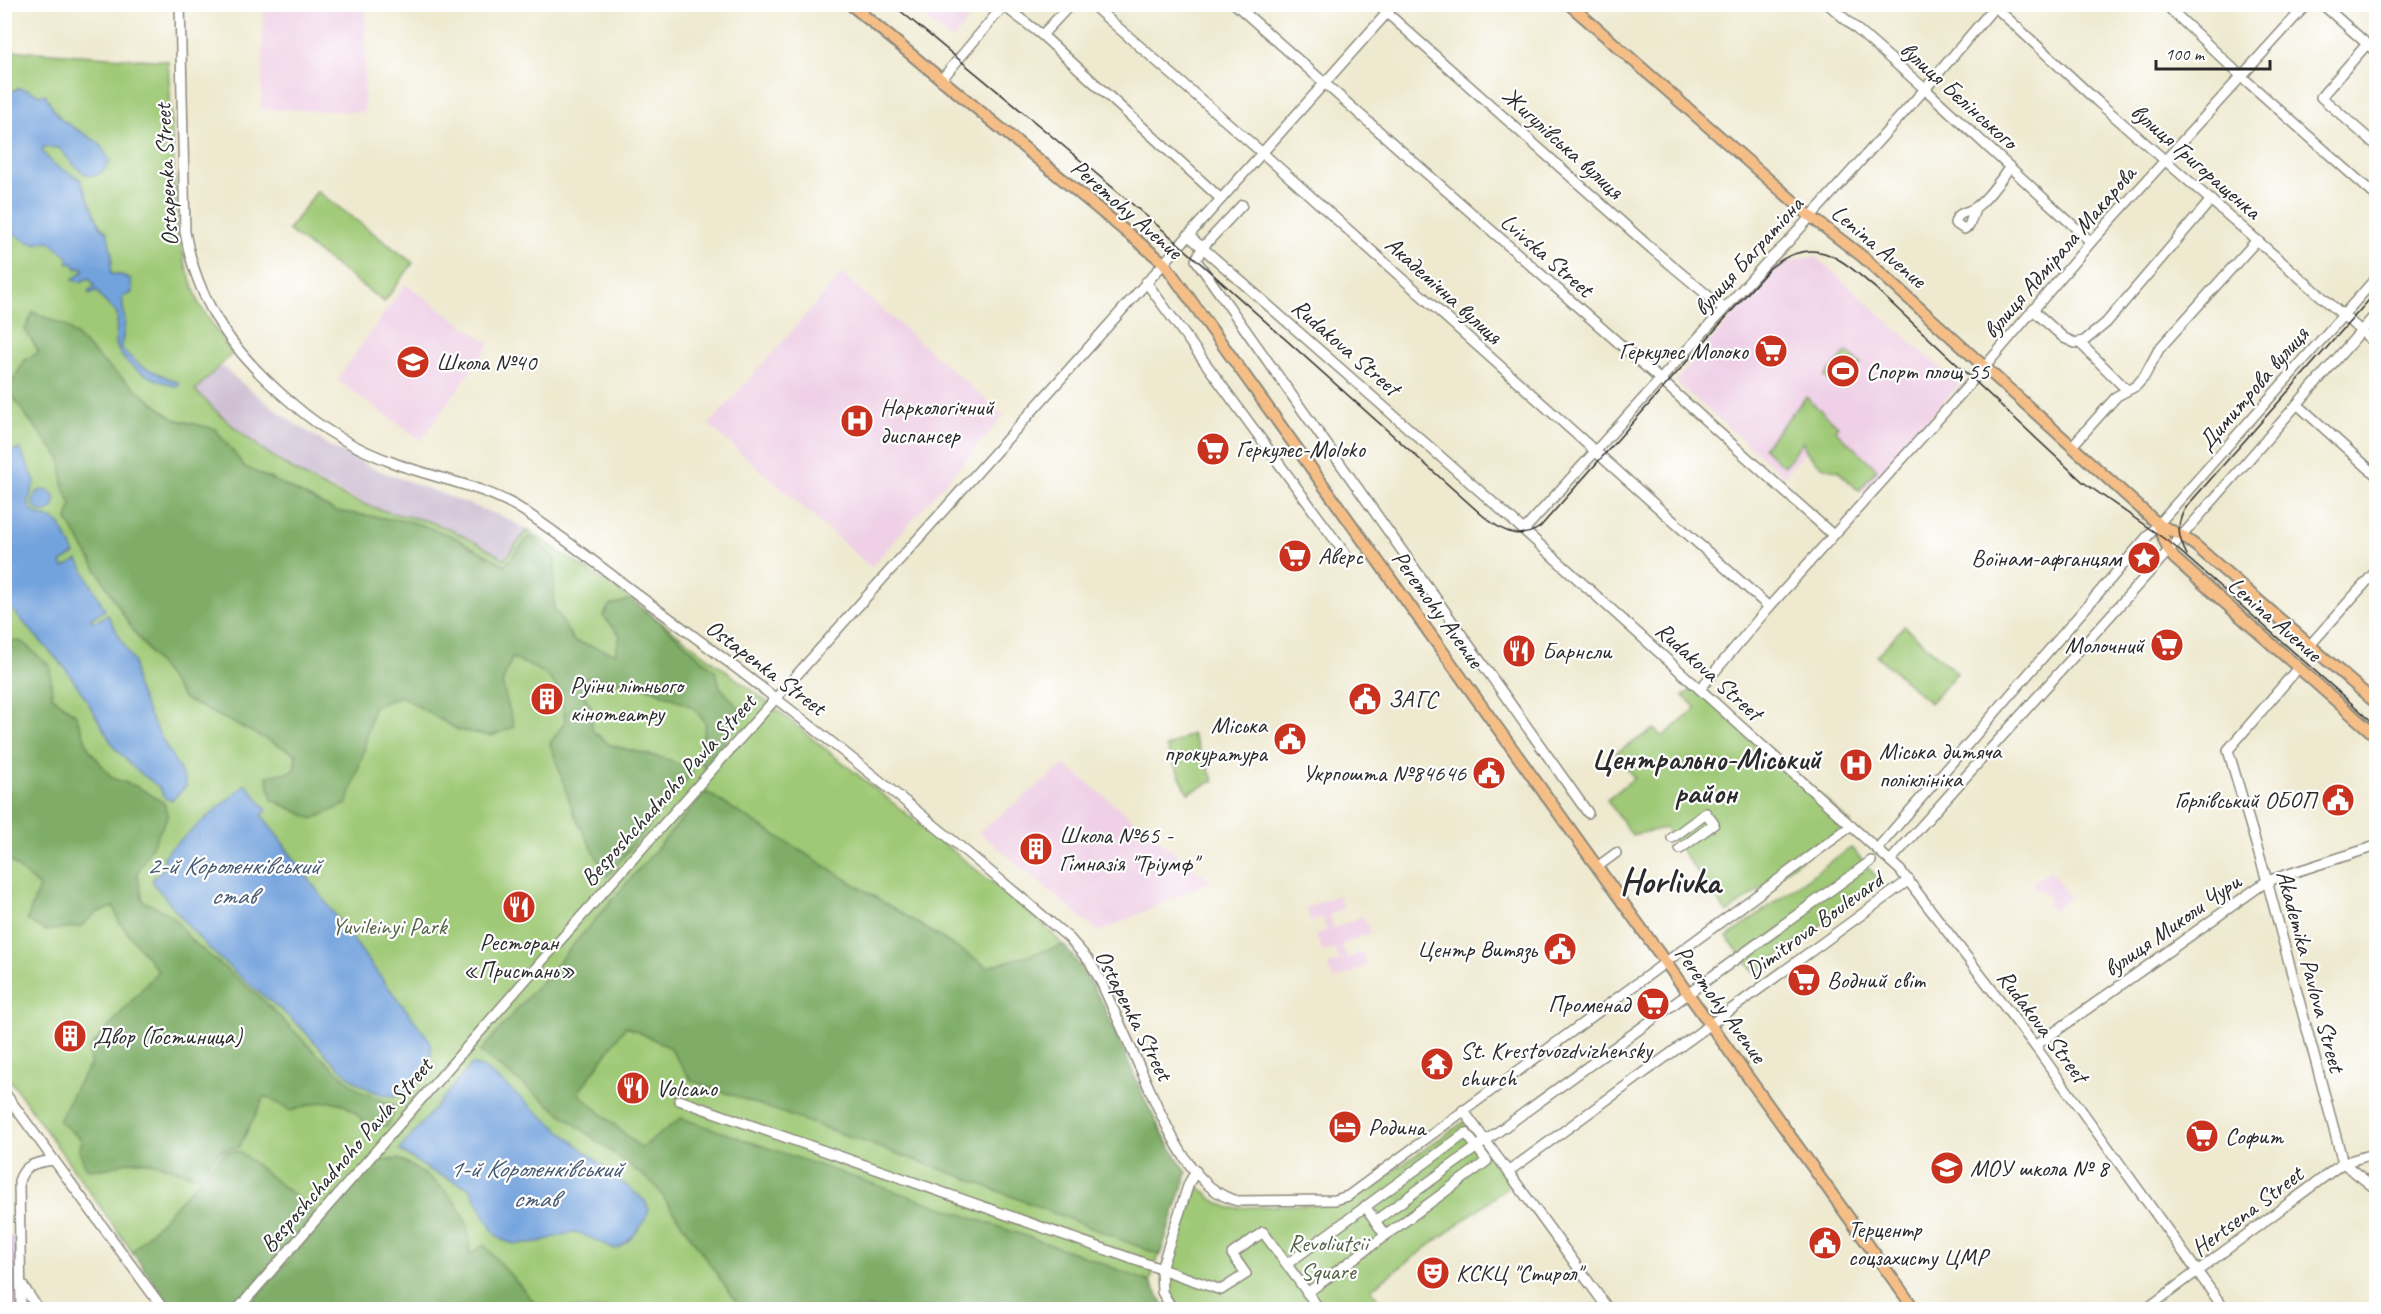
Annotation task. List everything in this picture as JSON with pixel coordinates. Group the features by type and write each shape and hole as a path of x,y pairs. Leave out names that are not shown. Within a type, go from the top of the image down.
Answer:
{"main road":[{"name":"Peremohy Avenue","path":"850,4 1164,263 1914,1310"},
{"name":"Lenina Avenue","path":"1569,4 1810,216 1863,257 2158,524 2182,536 2211,558 2376,703"},
{"name":"Lenina Avenue","path":"2158,524 2169,550 2183,567 2376,736"}],"street":[{"name":"Ostapenka Street","path":"180,4 185,232 190,258 208,305 239,351 296,407 354,445 392,462 487,493 525,511 777,698 911,806 1078,947 1101,982 1175,1142 1196,1171 1221,1194 1238,1201 1341,1200 1463,1110"},
{"path":"1042,35 1071,4"},
{"name":"Академічна вулиця","path":"1091,4 1262,153 1769,607"},
{"name":"Lvivska Street","path":"1235,4 1833,535"},
{"name":"Жигулівська вулиця","path":"1377,4 1652,249 1724,309"},
{"name":"Besposhchadnoho Pavla Street","path":"237,1310 555,945 1395,4"},
{"name":"вулиця Бєлінського","path":"1828,4 1925,89 2091,242"},
{"path":"2165,4 2241,76 2376,196"},
{"name":"вулиця Адмірала Макарова","path":"1700,689 1769,607 1984,368 2091,242 2307,4"},
{"path":"2322,4 2376,52"},
{"path":"941,80 1005,5 1042,35 1221,199"},
{"name":"вулиця Багратіона","path":"1524,530 1925,89 1995,5"},
{"name":"вулиця Григоращенка","path":"1995,5 2165,160 2376,344"},
{"path":"2367,44 2321,97 2376,145"},
{"name":"вулиця Бєлінського","path":"1975,208 2010,167"},
{"path":"2033,310 2064,338 2079,342 2085,341 2106,323 2211,200"},
{"path":"1242,205 1202,249 1196,260 1588,813"},
{"name":"Rudakova Street","path":"1188,235 1524,530 1909,880 2036,1046 2225,1310"},
{"path":"2072,446 2116,396 2136,386 2144,377 2159,349 2257,240"},
{"name":"Димитрова вулиця","path":"2158,524 2376,278"},
{"path":"1146,282 1346,555"},
{"name":"Димитрова вулиця","path":"2169,550 2376,314"},
{"path":"2079,342 2127,390"},
{"path":"2297,404 2376,475"},
{"name":"Dimitrova Boulevard","path":"1877,849 2158,524"},
{"name":"Dimitrova Boulevard","path":"1890,861 2169,550"},
{"path":"2310,645 2376,571"},
{"name":"Akademika Pavlova Street","path":"2298,668 2228,750 2267,881 2343,1163"},
{"path":"1710,819 1720,812"},
{"path":"1672,838 1706,813 1714,824 1680,849"},
{"path":"1609,1310 1463,1110 1851,826"},
{"name":"вулиця Миколи Чури","path":"2036,1046 2267,881 2376,846"},
{"path":"1597,867 1616,853"},
{"path":"1375,1221 1870,861"},
{"name":"Dimitrova Boulevard","path":"1509,1171 1909,880"},
{"path":"4,1092 164,1310"},
{"path":"679,1100 1221,1290 1246,1274 1232,1254 1263,1232 1320,1310"},
{"path":"1287,1264 1466,1133 1487,1161 1384,1234 1308,1293"},
{"name":"Hertsena Street","path":"2145,1310 2343,1163 2376,1153"},
{"path":"21,1310 20,1181 24,1169 30,1164 53,1160"},
{"path":"2343,1163 2376,1189"},
{"path":"1173,1310 1162,1292 1161,1269 1189,1183 1196,1171"},
{"path":"1365,1206 1384,1234"},
{"path":"21,1284 39,1310"}],"shaded area":[{"path":"264,5 366,5 364,112 261,109"},
{"path":"909,5 981,5 952,40"},
{"path":"1816,257 1959,385 1862,493 1837,470 1827,470 1805,452 1784,476 1675,381 1775,269 1795,260"},
{"name":"Наркологічний диспансер","path":"842,274 1004,416 871,567 709,425"},
{"name":"Школа №40","path":"405,284 490,344 421,440 337,380"},
{"path":"222,366 291,421 331,447 375,469 506,518 527,530 505,559 465,536 432,523 377,509 305,476 255,444 195,390"},
{"path":"1065,765 1211,881 1099,932 979,832"},
{"path":"2050,870 2070,898 2052,911 2046,904 2050,900 2042,889 2038,892 2032,883"},
{"path":"1338,895 1344,908 1329,915 1334,928 1363,916 1370,933 1341,945 1347,958 1362,952 1367,966 1334,980 1328,966 1340,961 1334,948 1323,952 1316,935 1327,930 1322,917 1311,921 1306,908"},
{"path":"5,1236 20,1236 19,1309 5,1310"}],"green space":[{"name":"Yuvileinyi Park","path":"4,50 168,61 177,224 185,263 199,304 232,354 195,390 256,445 303,475 352,500 441,526 505,559 527,530 631,599 762,698 1035,917 1062,945 1081,968 1095,991 1150,1110 1187,1173 1150,1282 1166,1309 173,1309 5,1073"},
{"path":"317,191 413,263 384,302 288,230"},
{"path":"33,312 66,326 111,369 174,419 215,429 245,467 335,511 412,522 450,535 505,565 530,536 555,559 554,608 574,641 615,653 620,635 603,616 609,606 631,599 716,672 720,687 744,713 705,769 698,756 706,724 694,708 652,689 601,678 575,679 592,709 592,730 610,745 670,760 693,772 607,877 574,814 550,743 565,722 560,697 551,680 544,674 512,658 502,683 514,727 491,736 458,730 401,696 373,707 363,754 347,804 313,819 272,800 267,776 294,771 296,754 184,699 130,626 67,520 71,505 63,485 61,459 26,416 8,389 25,360 39,352 25,330"},
{"name":"Спорт площ 55","path":"1847,352 1861,364 1838,389 1824,377"},
{"path":"1806,397 1838,426 1835,430 1877,469 1859,491 1837,470 1820,465 1807,452 1803,442 1784,466 1763,448"},
{"path":"1904,626 1957,673 1930,703 1877,656"},
{"path":"5,639 22,642 50,666 52,696 76,715 89,749 112,778 138,787 164,803 168,816 137,874 143,901 172,915 190,939 261,998 316,1053 360,1091 396,1106 388,1126 368,1127 350,1108 342,1104 325,1102 291,1111 265,1096 239,1147 221,1150 196,1177 144,1161 102,1169 86,1168 79,1150 82,1140 59,1121 77,1085 90,1066 90,1048 158,971 119,922 114,907 96,913 81,926 46,931 27,920 39,887 5,856"},
{"path":"1698,685 1851,823 1727,913 1665,828 1632,835 1607,800 1634,778 1616,753 1654,729 1662,737 1697,708 1683,696"},
{"path":"1192,734 1214,781 1188,793 1166,747"},
{"path":"706,792 988,967 1064,945 1103,1004 1146,1102 1168,1144 1187,1173 1160,1255 960,1176 692,1081 669,1047 626,1026 578,1093 641,1148 681,1118 1078,1254 1150,1282 1166,1309 741,1309 655,1185 480,1052"},
{"path":"1851,847 1880,881 1755,974 1727,937"},
{"name":"Revoliutsii Square","path":"1465,1121 1512,1184 1371,1289 1385,1309 1180,1309 1166,1287 1172,1255 1198,1186 1215,1201 1230,1208 1347,1203"},
{"path":"239,1151 316,1213 232,1309 173,1309 132,1252 225,1152"},
{"path":"399,1159 429,1177 447,1192 461,1211 467,1226 470,1255 484,1245 537,1305 537,1309 246,1309 376,1161"}],"water":[{"path":"18,88 40,95 45,94 62,120 99,143 110,161 103,171 90,175 77,167 59,148 43,147 42,151 53,164 80,179 100,226 107,232 112,254 111,274 121,275 131,280 132,293 122,297 125,322 121,349 141,366 179,383 178,387 149,376 123,358 116,341 117,313 102,299 97,290 90,294 88,291 95,286 89,278 80,282 72,280 84,271 82,267 77,269 72,263 68,264 68,257 49,241 31,243 16,234 11,239 9,235 14,228 12,226 7,228 8,219 5,215 5,91"},
{"path":"20,449 35,481 29,498 30,506 36,513 59,523 75,554 61,562 63,568 78,560 105,610 91,618 93,622 108,615 134,663 136,685 150,717 185,780 186,786 172,800 165,798 159,787 134,768 114,747 65,668 5,602 5,452"},
{"path":"40,490 48,490 55,497 55,505 48,512 40,512 33,505 33,497"},
{"name":"2-й Короленківський став","path":"246,784 267,810 262,815 428,1038 431,1048 429,1061 419,1080 407,1092 391,1096 371,1090 359,1084 337,1066 297,1024 238,975 191,930 152,880 164,867 164,856 169,850"},
{"name":"1-й Короленківський став","path":"472,1064 484,1068 645,1201 649,1210 647,1216 626,1243 615,1249 573,1232 538,1242 515,1244 502,1240 494,1233 470,1188 431,1171 399,1150"}],"tram line":[{"path":"892,4 1170,236 1482,515 1503,529 1525,534 1540,527 1770,268 1800,252 1813,251 1838,259 1875,288 2083,482 2173,545 2376,725"},
{"path":"2187,555 2179,530 2179,524 2187,506 2376,292"}],"place":[{"name":"Геркулес Молоко","path":"1771,351"},
{"name":"Школа №40","path":"413,362"},
{"name":"Спорт площ 55","path":"1843,371"},
{"name":"Наркологічний диспансер","path":"857,421"},
{"name":"Геркулес-Moloko","path":"1213,449"},
{"name":"Аверс","path":"1295,556"},
{"name":"Воїнам-афганцям","path":"2144,558"},
{"name":"Молочний","path":"2167,645"},
{"name":"Барнсли","path":"1519,651"},
{"name":"Руїни літнього кінотеатру","path":"547,699"},
{"name":"ЗАГС","path":"1365,699"},
{"name":"Міська прокуратура","path":"1290,739"},
{"name":"Міська дитяча поліклініка","path":"1856,765"},
{"name":"Укрпошта №84646","path":"1489,773"},
{"name":"Горлівський ОБОП","path":"2338,800"},
{"name":"Школа №65 - Гімназія \"Тріумф\"","path":"1036,849"},
{"name":"Ресторан «Пристань»","path":"519,907"},
{"name":"Центр Витязь","path":"1560,949"},
{"name":"Водний світ","path":"1804,980"},
{"name":"Променад","path":"1653,1004"},
{"name":"Двор (Гостиница)","path":"70,1036"},
{"name":"St. Krestovozdvizhensky church","path":"1437,1064"},
{"name":"Volcano","path":"633,1088"},
{"name":"Родина","path":"1345,1127"},
{"name":"Софит","path":"2202,1136"},
{"name":"МОУ школа № 8","path":"1947,1168"},
{"name":"Терцентр соцзахисту ЦМР","path":"1825,1243"},
{"name":"КСКЦ \"Стирол\"","path":"1433,1273"}],"district":[{"name":"Центрально-Міський район","path":"1706,776"},
{"name":"Horlivka","path":"1670,881"}]}
